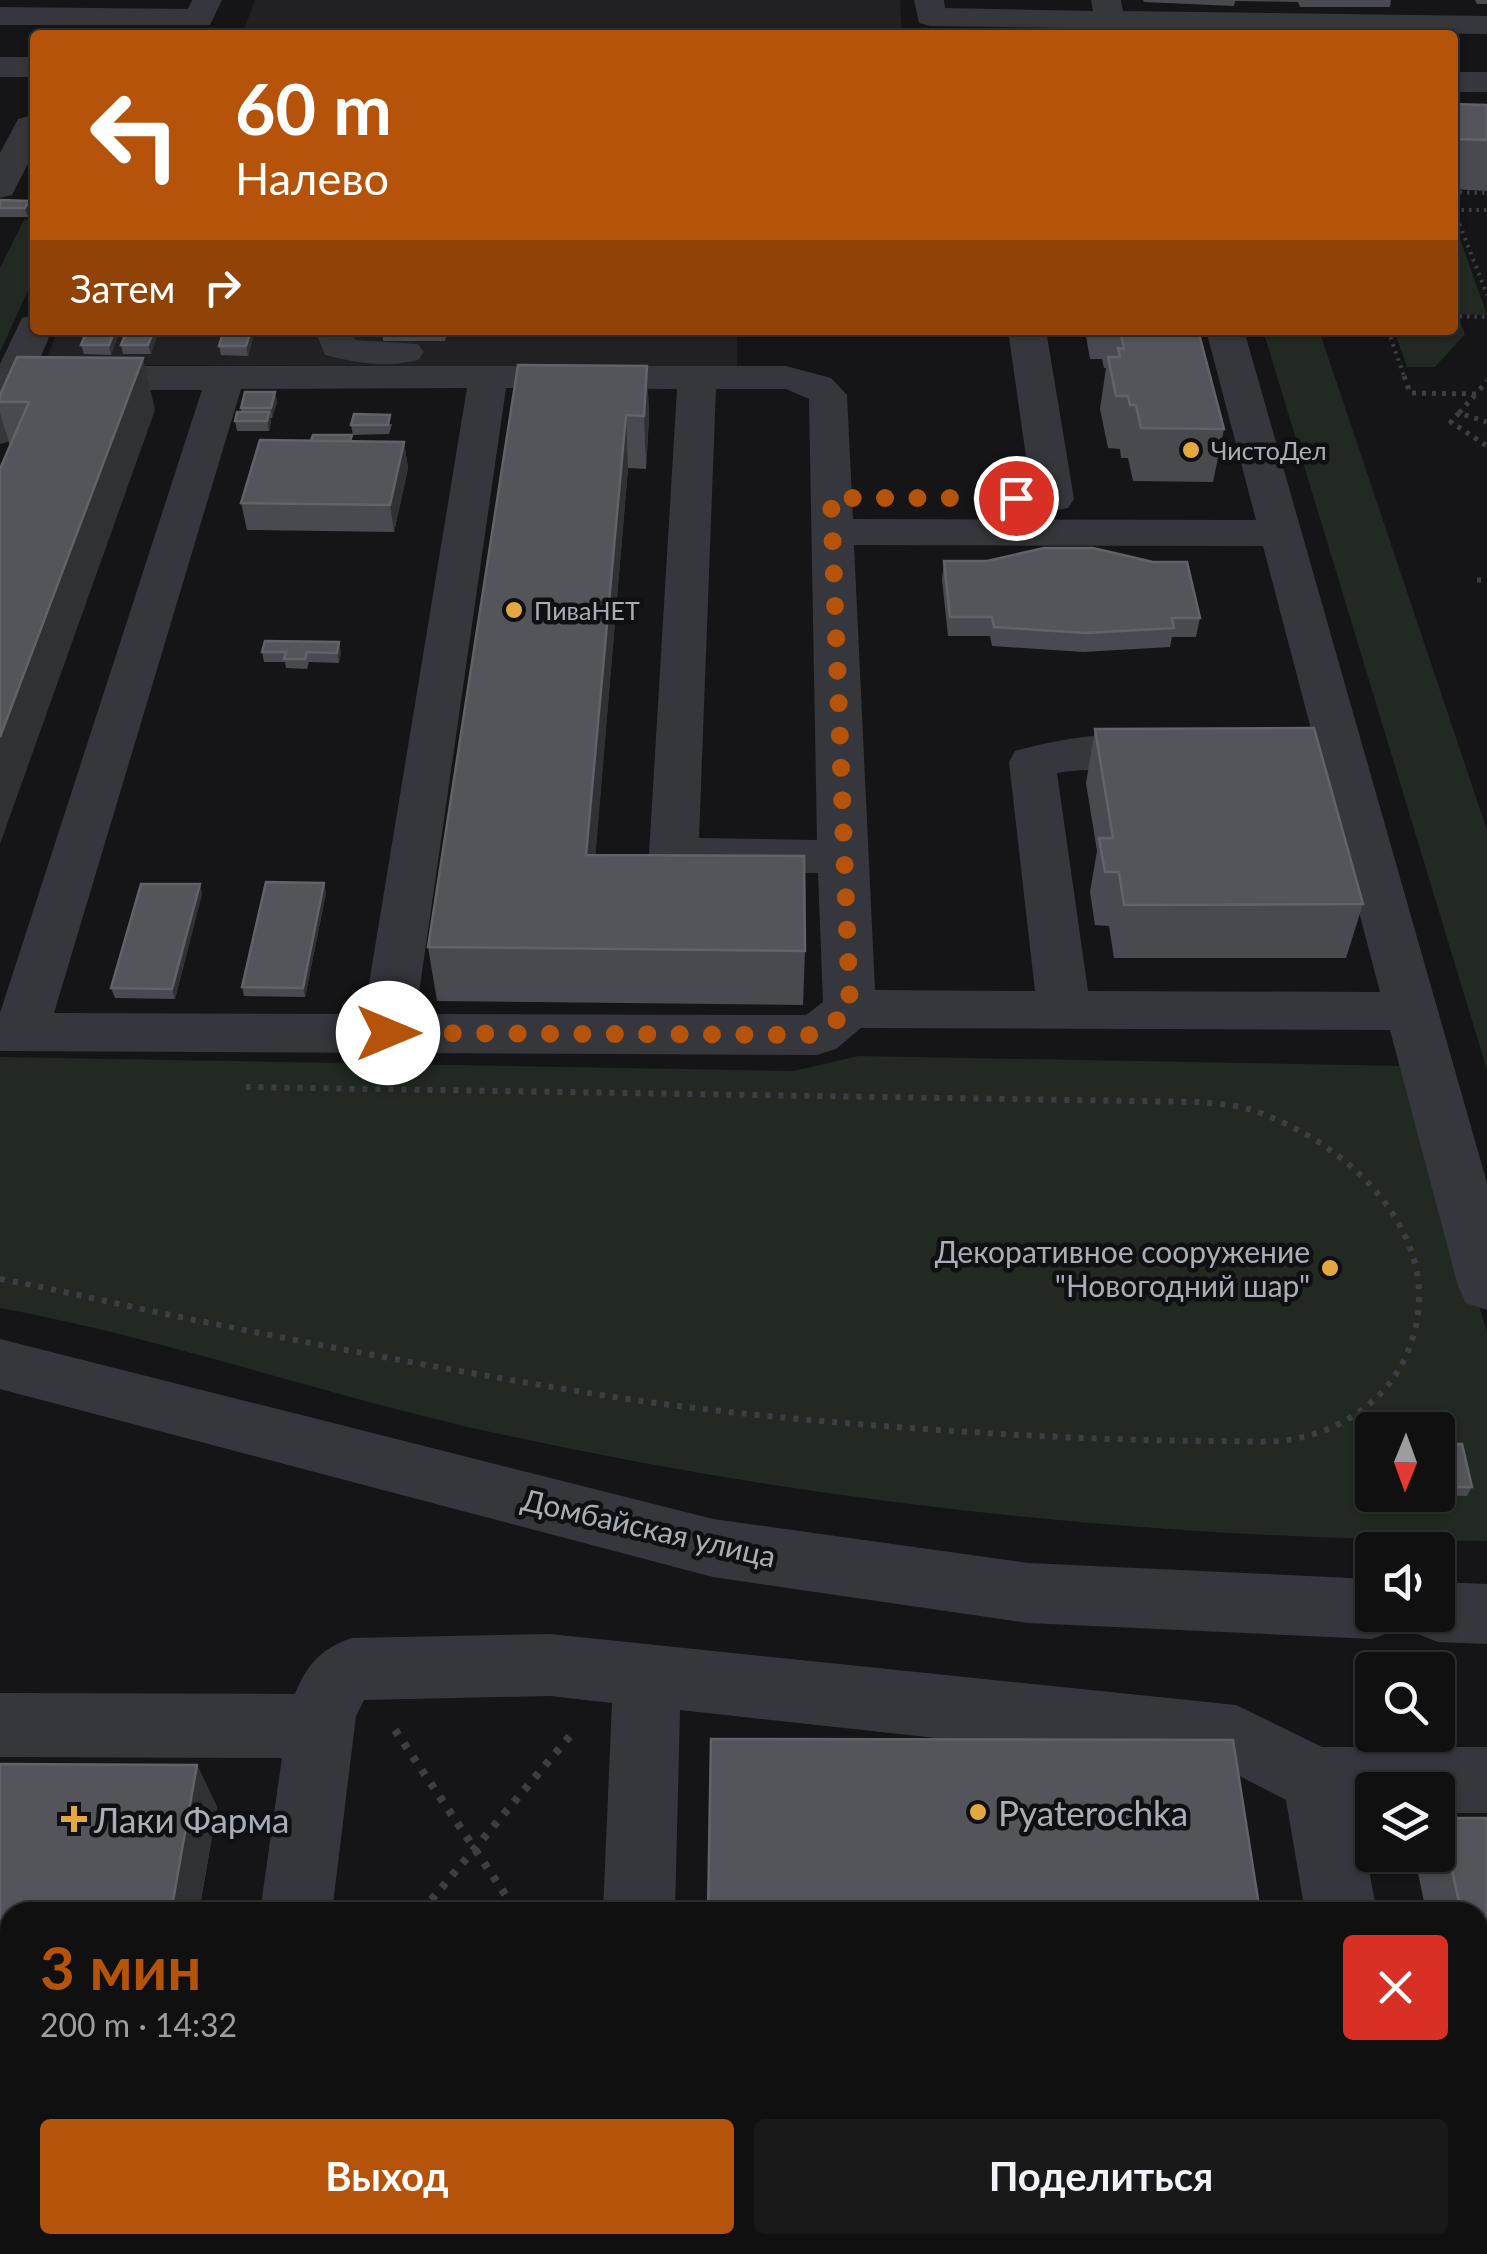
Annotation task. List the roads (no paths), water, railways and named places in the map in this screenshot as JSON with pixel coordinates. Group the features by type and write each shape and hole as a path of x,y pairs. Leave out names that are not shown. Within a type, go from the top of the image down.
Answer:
{"street":[{"path":"0,16 199,18 207,0"},
{"path":"929,0 930,17 1108,10 1438,12 1487,24"},
{"path":"0,67 30,67"},
{"path":"1458,82 1487,82"},
{"path":"0,97 25,119 0,188"},
{"path":"0,432 12,378 31,335"},
{"path":"335,335 338,347 359,352 583,357 697,378 794,378 819,384 828,394 850,1010"},
{"path":"1028,335 1053,498"},
{"path":"1225,335 1277,516 1322,751 1413,1011 1487,1286"},
{"path":"12,378 488,376 583,357"},
{"path":"388,1033 488,376"},
{"path":"226,378 10,1033 817,1035 850,1010 1413,1011"},
{"path":"697,378 674,854 842,856"},
{"path":"831,515 1053,498 1277,516"},
{"path":"831,515 1277,516"},
{"path":"1064,1010 1032,762 1089,752 1205,752"},
{"name":"Домбайская улица","path":"0,1364 713,1548 1028,1593 1355,1607"},
{"path":"1455,1613 1487,1614"},
{"path":"297,1902 326,1696 333,1680 351,1668 550,1665 646,1701 1236,1738 1317,1780 1487,1780"},
{"path":"639,1902 646,1701"},
{"path":"0,1725 321,1726"},
{"path":"1317,1780 1339,1902"}],"place":[{"name":"ЧистоДел","path":"1191,450"},
{"name":"ПиваНЕТ","path":"514,610"},
{"name":"Декоративное сооружение \"Новогодний шар\"","path":"1330,1268"},
{"name":"Pyaterochka","path":"978,1812"},
{"name":"Лаки Фарма","path":"74,1819"}]}
